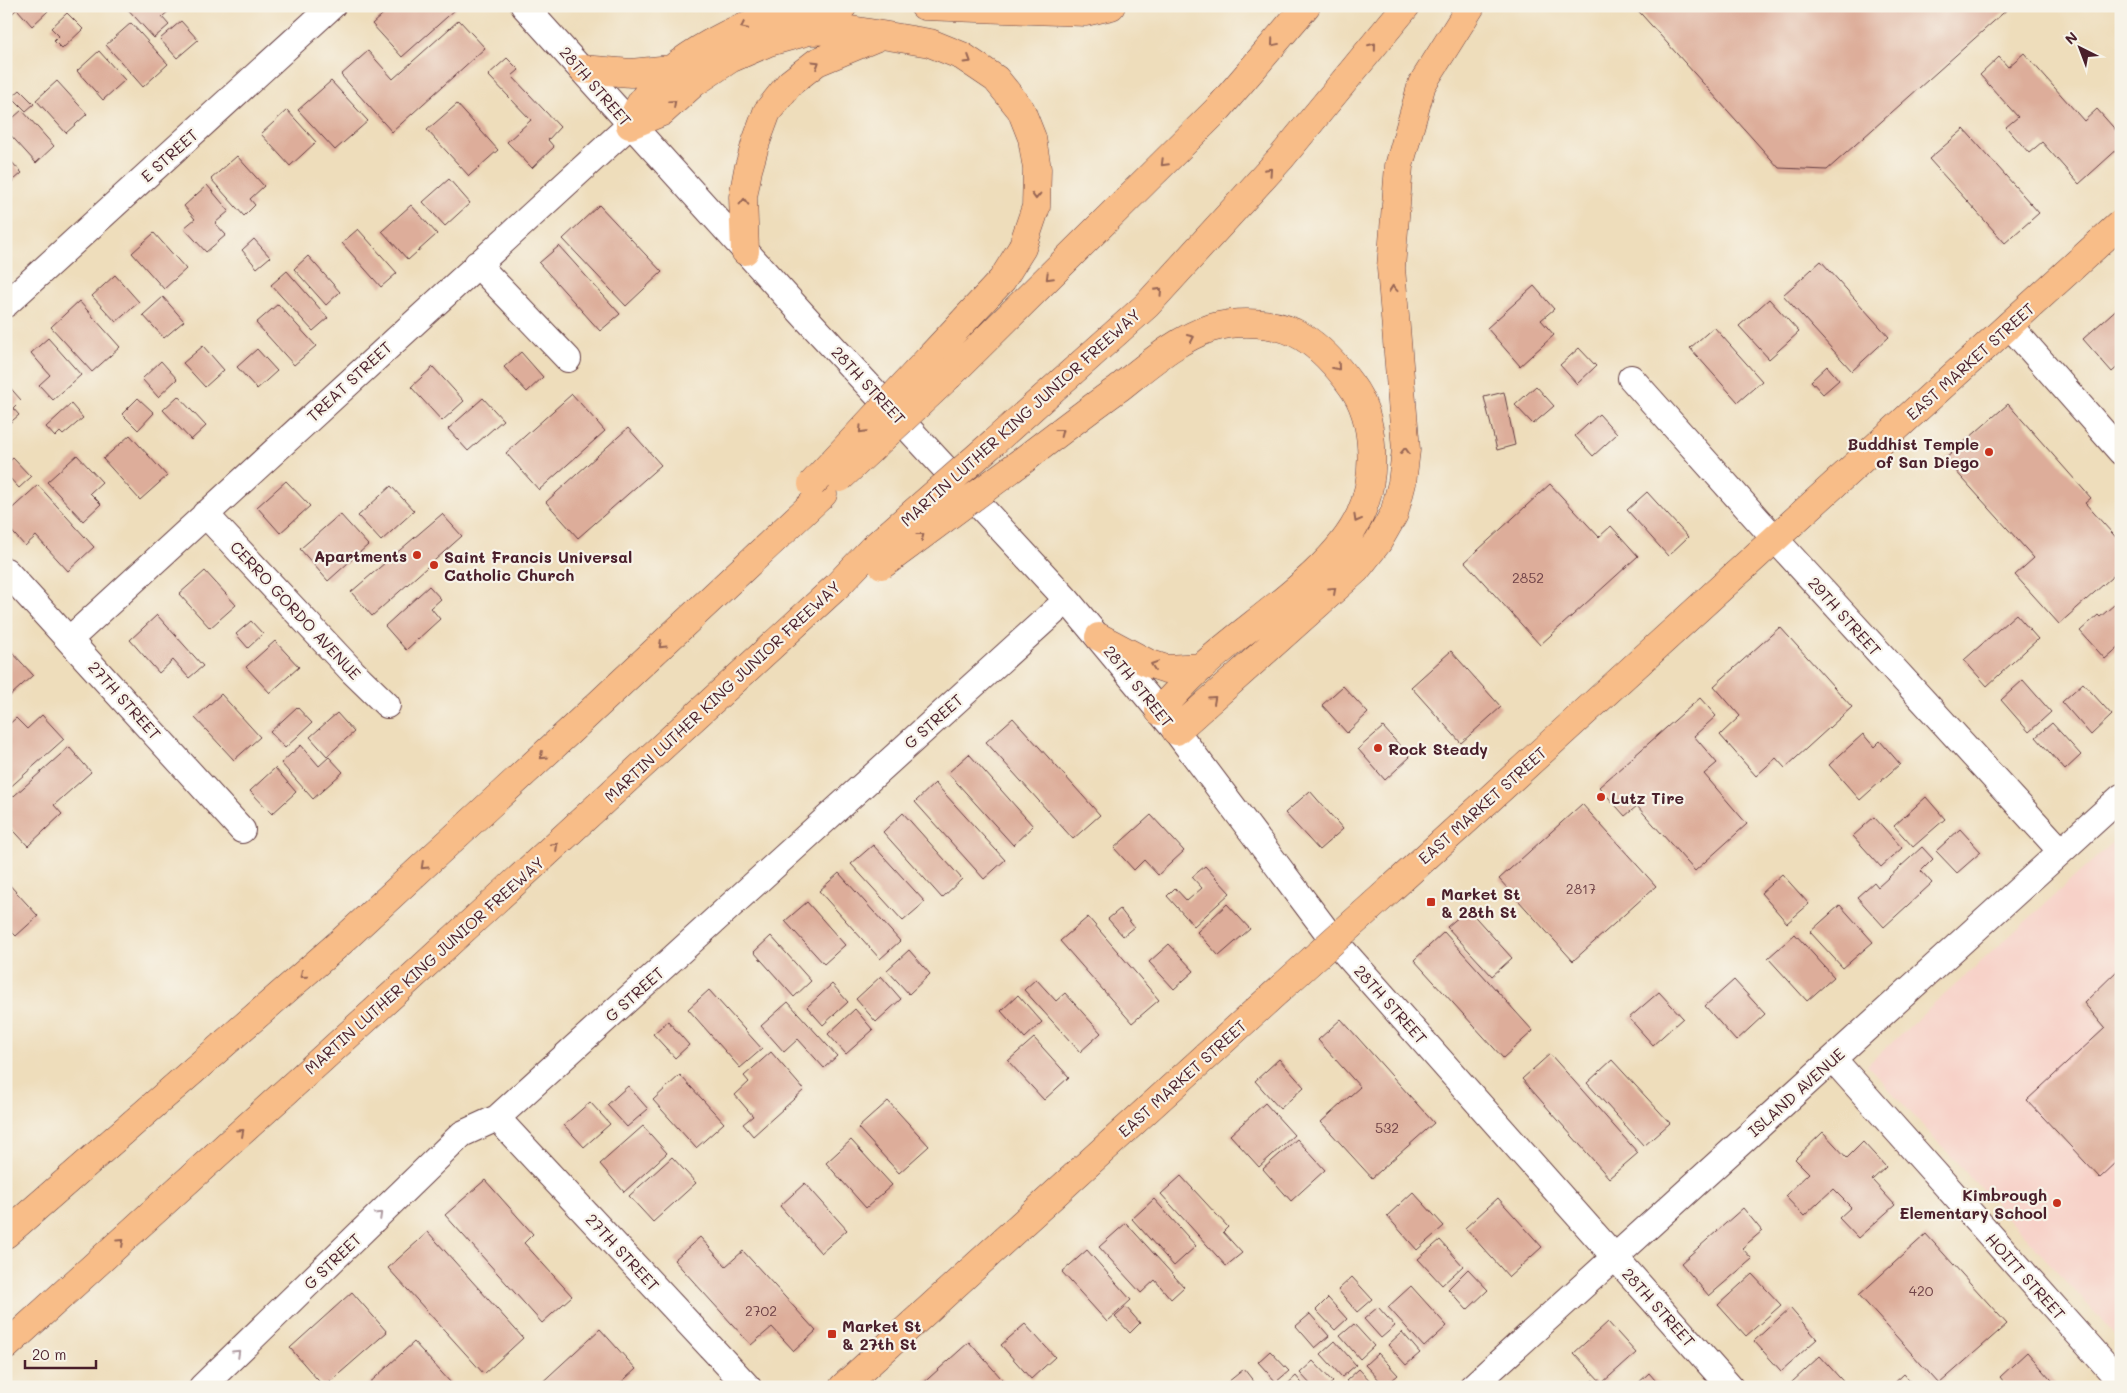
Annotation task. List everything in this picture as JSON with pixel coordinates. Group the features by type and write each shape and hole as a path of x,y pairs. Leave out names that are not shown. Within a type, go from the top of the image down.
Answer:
{"main road":[{"path":"630,125 645,97 671,69 710,43 752,22 793,11 843,6"},
{"path":"924,6 1085,12 1111,6"},
{"path":"6,1234 349,935 697,611 940,366 1219,108 1306,6"},
{"name":"MARTIN LUTHER KING JUNIOR FREEWAY","path":"6,1346 399,989 836,587 877,557 994,442 1147,304 1281,158 1406,6"},
{"path":"1167,721 1356,570 1378,542 1394,514 1402,483 1406,450 1391,268 1399,166 1422,84 1471,6"},
{"path":"630,125 662,112 694,83 730,60 769,42 809,31 850,30 930,43 962,56 996,78 1021,110 1032,138 1037,169 1036,207 1022,248 1002,280 940,366"},
{"path":"745,251 743,197 756,142 768,112 790,83 817,62 882,35"},
{"path":"582,69 630,73 671,69"},
{"name":"EAST MARKET STREET","path":"842,1387 2121,223"},
{"path":"877,557 1021,462 1185,340 1211,328 1240,324 1272,325 1302,336 1335,363 1358,394 1371,435 1371,475 1360,514 1343,542 1318,570 1202,667 1167,721"},
{"path":"1099,637 1148,663 1166,669 1202,667"},
{"path":"6,1360 84,1274"}],"street":[{"name":"E STREET","path":"6,304 332,6"},
{"name":"28TH STREET","path":"524,6 745,251 1067,600 1167,721 1331,937 1730,1387"},
{"name":"TREAT STREET","path":"70,639 630,125"},
{"path":"477,264 568,359"},
{"path":"2009,325 2121,452"},
{"name":"29TH STREET","path":"1631,378 1775,539 2061,852"},
{"name":"CERRO GORDO AVENUE","path":"206,514 352,672 387,705"},
{"name":"27TH STREET","path":"6,571 70,639 242,830"},
{"name":"G STREET","path":"202,1387 462,1134 497,1118 1067,600"},
{"name":"ISLAND AVENUE","path":"1472,1387 2121,797"},
{"name":"HOITT STREET","path":"1832,1059 2121,1382"},
{"name":"27TH STREET","path":"497,1118 748,1387"}],"shaded area":[{"name":"Kimbrough Elementary School","path":"2121,835 2121,1341 1867,1065"}],"building":[{"path":"6,6 44,6 48,11 32,26 17,9 6,19"},
{"path":"125,6 171,6 172,8 162,17 169,25 154,38"},
{"path":"392,6 454,6 456,9 402,57 372,24"},
{"path":"1634,6 2011,6 1827,170 1779,168"},
{"path":"67,13 83,29 62,49 54,41 59,36 51,28"},
{"path":"459,20 485,48 392,132 341,75 368,51 393,79"},
{"path":"181,21 198,40 177,58 160,39"},
{"path":"131,23 168,64 143,87 106,45"},
{"path":"99,51 125,80 103,100 77,71"},
{"path":"2024,53 2084,121 2097,109 2121,136 2121,146 2079,184 2042,142 2029,153 2006,127 2018,117 1980,75 1999,57 2008,67"},
{"path":"507,58 519,70 512,76 560,127 548,140 554,147 532,168 507,142 531,120 488,75"},
{"path":"57,81 87,114 66,133 36,100"},
{"path":"331,81 368,121 335,150 298,110"},
{"path":"20,90 34,104 26,111 12,97"},
{"path":"457,104 498,150 469,176 427,130"},
{"path":"22,110 54,146 36,163 6,130 6,124"},
{"path":"287,110 316,142 290,166 261,134"},
{"path":"1964,129 2039,213 2005,243 1929,159"},
{"path":"6,156 22,173 6,187"},
{"path":"237,156 264,186 250,199 255,205 244,216 211,179"},
{"path":"449,179 470,203 445,226 423,202"},
{"path":"207,185 229,211 215,223 226,235 206,252 184,228 195,219 184,206"},
{"path":"411,205 437,234 408,260 382,231"},
{"path":"599,205 662,272 626,306 563,239"},
{"path":"358,229 397,273 381,287 342,243"},
{"path":"154,233 186,269 164,289 132,253"},
{"path":"254,239 270,257 257,268 242,250"},
{"path":"559,246 620,314 600,331 539,263"},
{"path":"308,256 340,292 326,305 294,269"},
{"path":"1821,261 1889,337 1852,371 1783,295"},
{"path":"287,271 328,318 313,331 271,285"},
{"path":"115,275 139,302 116,322 92,296"},
{"path":"1534,286 1554,309 1541,320 1554,335 1520,366 1487,328"},
{"path":"163,297 184,321 164,338 143,315"},
{"path":"1769,299 1799,332 1769,359 1739,326"},
{"path":"79,301 120,347 92,372 51,327"},
{"path":"278,304 316,346 294,365 256,323"},
{"path":"2121,305 2121,364 2112,372 2083,339"},
{"path":"1714,327 1762,381 1738,402 1690,348"},
{"path":"48,338 81,375 53,400 39,385 50,375 31,353"},
{"path":"203,346 224,370 205,387 183,363"},
{"path":"1579,348 1596,366 1577,384 1560,365"},
{"path":"257,349 277,371 257,389 237,367"},
{"path":"521,352 543,377 527,392 504,367"},
{"path":"161,361 177,379 158,397 142,379"},
{"path":"1827,366 1839,380 1823,394 1811,381"},
{"path":"433,367 464,401 442,421 411,387"},
{"path":"6,383 21,400 13,408 19,415 6,426"},
{"path":"1536,386 1554,406 1533,424 1515,405"},
{"path":"1504,392 1515,445 1497,450 1484,397"},
{"path":"572,394 605,431 539,490 506,453"},
{"path":"178,396 206,426 191,440 163,410"},
{"path":"138,398 154,413 138,430 122,414"},
{"path":"483,398 503,420 468,451 448,429"},
{"path":"71,404 83,418 63,435 60,432 55,437 46,427"},
{"path":"2008,404 2091,498 2085,503 2121,543 2121,569 2059,624 2015,575 2034,558 1945,459"},
{"path":"1599,414 1617,434 1593,456 1575,436"},
{"path":"628,428 661,465 578,538 546,502"},
{"path":"130,435 167,476 140,500 103,459"},
{"path":"77,455 102,482 90,493 101,504 83,521 47,482"},
{"path":"13,458 31,477 19,488 6,474 6,464"},
{"path":"286,481 310,506 280,533 257,507"},
{"path":"1550,484 1599,537 1611,526 1638,556 1540,645 1465,562"},
{"path":"38,485 94,547 68,571 36,536 25,546 6,525 6,514"},
{"path":"391,486 414,511 381,541 358,516"},
{"path":"1647,492 1688,537 1668,556 1627,510"},
{"path":"340,514 368,545 328,581 300,549"},
{"name":"Apartments","path":"442,514 462,536 372,616 351,592"},
{"path":"205,571 236,605 210,628 179,594"},
{"path":"429,586 441,599 431,608 440,619 406,650 385,626"},
{"path":"2121,599 2121,645 2105,659 2080,631 2098,615 2100,617"},
{"path":"2016,614 2038,639 1987,686 1964,660"},
{"path":"157,615 203,666 189,678 173,660 159,673 130,640"},
{"path":"251,621 263,634 248,648 236,634"},
{"path":"1780,627 1852,707 1785,768 1776,758 1756,776 1720,735 1740,716 1714,686"},
{"path":"275,641 299,667 270,693 246,667"},
{"path":"11,651 33,675 10,696 6,693 6,656"},
{"path":"1451,651 1501,707 1461,743 1411,687"},
{"path":"2023,680 2051,712 2029,732 2001,700"},
{"path":"2083,683 2112,715 2091,735 2062,702"},
{"path":"1343,686 1368,713 1347,733 1322,705"},
{"path":"221,694 260,737 234,760 195,718"},
{"path":"1700,698 1716,716 1694,736 1717,763 1704,774 1747,824 1695,871 1637,806 1625,816 1599,787"},
{"path":"297,707 312,723 285,748 270,732"},
{"path":"337,713 354,732 327,756 310,737"},
{"path":"42,715 64,739 6,791 6,727 16,718 27,729"},
{"path":"1013,718 1100,815 1073,839 986,742"},
{"path":"2052,723 2081,755 2065,770 2036,737"},
{"path":"1383,727 1410,757 1385,780 1358,749"},
{"path":"1863,734 1874,747 1880,741 1900,764 1860,800 1829,765"},
{"path":"301,745 319,766 329,757 343,772 313,799 281,763"},
{"path":"69,747 91,772 54,805 62,814 28,846 6,822 6,803"},
{"path":"969,754 1033,826 1013,845 948,773"},
{"path":"275,768 296,792 272,814 250,791"},
{"path":"935,783 1005,860 984,879 915,802"},
{"path":"1310,791 1343,829 1319,850 1285,813"},
{"path":"1926,797 1945,819 1913,847 1894,826"},
{"path":"1582,804 1656,886 1573,961 1499,879"},
{"path":"903,813 962,879 942,898 883,832"},
{"path":"1151,815 1184,851 1158,875 1144,860 1134,870 1114,848"},
{"path":"1874,817 1902,848 1881,867 1853,836"},
{"path":"1960,829 1981,852 1957,873 1936,851"},
{"path":"873,845 925,902 903,921 851,864"},
{"path":"1922,847 1933,859 1921,871 1932,883 1884,927 1857,897 1874,882 1878,887"},
{"path":"1205,866 1230,893 1194,926 1167,896 1175,888 1187,901 1202,888 1192,877"},
{"path":"839,873 900,941 880,959 819,891"},
{"path":"1782,874 1809,904 1787,923 1761,893"},
{"path":"6,881 38,916 16,936 6,926"},
{"path":"807,902 845,945 824,964 785,921"},
{"path":"1227,904 1250,929 1219,956 1197,932"},
{"path":"1840,905 1873,942 1843,968 1810,932"},
{"path":"1120,909 1134,927 1123,936 1108,919"},
{"path":"1468,909 1512,958 1492,976 1447,927"},
{"path":"1088,917 1159,1000 1132,1023 1060,941"},
{"path":"1444,932 1533,1031 1503,1058 1414,960"},
{"path":"1795,934 1834,977 1807,1001 1768,958"},
{"path":"771,936 811,981 794,997 754,952"},
{"path":"1169,944 1194,971 1174,989 1149,962"},
{"path":"909,950 930,974 909,994 887,970"},
{"path":"2121,967 2121,1165 2118,1161 2100,1178 2027,1100 2105,1028 2084,1003"},
{"path":"881,976 901,999 876,1022 856,999"},
{"path":"1036,979 1056,1001 1065,993 1101,1033 1080,1052 1024,990"},
{"path":"1734,980 1765,1014 1736,1041 1705,1006"},
{"path":"832,984 848,1002 823,1025 807,1007"},
{"path":"709,990 762,1049 740,1068 688,1009"},
{"path":"1659,992 1683,1018 1653,1045 1629,1018"},
{"path":"1018,995 1042,1022 1025,1038 1001,1011"},
{"path":"788,1002 837,1056 824,1068 798,1039 784,1052 761,1026"},
{"path":"855,1009 873,1030 846,1054 828,1034"},
{"path":"1341,1019 1434,1123 1372,1178 1321,1122 1360,1087 1318,1040"},
{"path":"668,1021 689,1045 675,1058 653,1034"},
{"path":"1034,1038 1069,1077 1044,1100 1008,1061"},
{"path":"771,1052 804,1090 753,1136 743,1124 753,1116 735,1095 749,1082 744,1076"},
{"path":"1550,1054 1638,1153 1609,1178 1522,1079"},
{"path":"1279,1059 1304,1087 1280,1109 1255,1081"},
{"path":"1612,1060 1670,1123 1644,1146 1587,1083"},
{"path":"680,1075 724,1123 696,1148 653,1100"},
{"path":"628,1086 648,1109 627,1127 607,1105"},
{"path":"888,1101 929,1146 899,1173 858,1128"},
{"path":"590,1102 610,1124 584,1147 564,1125"},
{"path":"1265,1103 1294,1135 1259,1167 1230,1135"},
{"path":"643,1126 667,1153 624,1192 600,1164"},
{"path":"1823,1132 1847,1158 1863,1142 1886,1167 1872,1180 1895,1205 1858,1238 1839,1218 1851,1207 1833,1189 1804,1216 1785,1196 1809,1173 1795,1159"},
{"path":"1297,1139 1325,1170 1291,1201 1263,1169"},
{"path":"851,1140 892,1185 866,1208 826,1163"},
{"path":"672,1157 696,1183 653,1222 629,1196"},
{"path":"1181,1176 1228,1227 1223,1232 1242,1253 1226,1266 1161,1194"},
{"path":"485,1180 533,1234 524,1243 572,1296 542,1323 445,1215"},
{"path":"805,1183 847,1230 821,1253 780,1206"},
{"path":"1413,1192 1444,1226 1417,1250 1387,1216"},
{"path":"1498,1198 1542,1247 1509,1277 1465,1228"},
{"path":"1154,1199 1196,1246 1174,1266 1132,1219"},
{"path":"1743,1208 1762,1231 1742,1248 1752,1259 1709,1296 1681,1263"},
{"path":"1126,1223 1184,1287 1171,1299 1155,1280 1141,1293 1099,1247"},
{"path":"428,1232 523,1338 484,1374 388,1268"},
{"path":"1926,1234 2007,1324 1939,1384 1859,1295"},
{"path":"700,1237 726,1266 743,1251 816,1331 794,1351 772,1327 751,1345 674,1260"},
{"path":"1440,1240 1463,1266 1442,1285 1418,1259"},
{"path":"1087,1250 1131,1300 1107,1322 1062,1272"},
{"path":"1468,1269 1488,1290 1467,1310 1448,1289"},
{"path":"1752,1274 1781,1305 1746,1336 1718,1305"},
{"path":"1352,1277 1372,1299 1357,1312 1338,1290"},
{"path":"1411,1286 1447,1326 1424,1347 1388,1307"},
{"path":"352,1292 387,1332 324,1387 290,1348"},
{"path":"1328,1298 1347,1319 1335,1330 1316,1310"},
{"path":"1126,1307 1140,1323 1130,1333 1115,1317"},
{"path":"1378,1307 1395,1326 1381,1338 1364,1319"},
{"path":"1790,1308 1817,1339 1781,1371 1754,1341"},
{"path":"1310,1314 1329,1336 1315,1348 1296,1326"},
{"path":"1608,1322 1636,1353 1602,1383 1574,1353"},
{"path":"1025,1324 1055,1357 1031,1379 1001,1345"},
{"path":"1354,1324 1374,1346 1360,1359 1340,1336"},
{"path":"600,1329 636,1369 616,1387 537,1387"},
{"path":"1402,1332 1420,1353 1406,1365 1388,1345"},
{"path":"1335,1341 1356,1365 1342,1377 1321,1354"},
{"path":"414,1342 451,1383 447,1387 365,1387"},
{"path":"969,1342 1009,1387 919,1387"},
{"path":"1270,1351 1289,1371 1276,1382 1258,1362"},
{"path":"2027,1352 2058,1387 2008,1387 2000,1377"},
{"path":"1378,1353 1398,1375 1385,1386 1365,1365"},
{"path":"1820,1356 1848,1387 1794,1387 1791,1383"},
{"path":"1313,1361 1333,1382 1327,1387 1313,1387 1300,1373"},
{"path":"1244,1369 1258,1387 1232,1387 1228,1382"},
{"path":"1359,1369 1376,1387 1352,1387 1346,1381"},
{"path":"1649,1373 1661,1387 1634,1387"},
{"path":"1904,1374 1916,1387 1890,1387"},
{"path":"1296,1376 1305,1387 1284,1387"},
{"path":"1593,1380 1599,1387 1585,1387"}],"place":[{"name":"Buddhist Temple of San Diego","path":"1989,452"},
{"name":"Apartments","path":"417,555"},
{"name":"Saint Francis Universal Catholic Church","path":"434,565"},
{"name":"Rock Steady","path":"1378,748"},
{"name":"Lutz Tire","path":"1601,797"},
{"name":"Market St & 28th St","path":"1431,902"},
{"name":"Kimbrough Elementary School","path":"2057,1203"},
{"name":"Market St & 27th St","path":"832,1334"}]}
